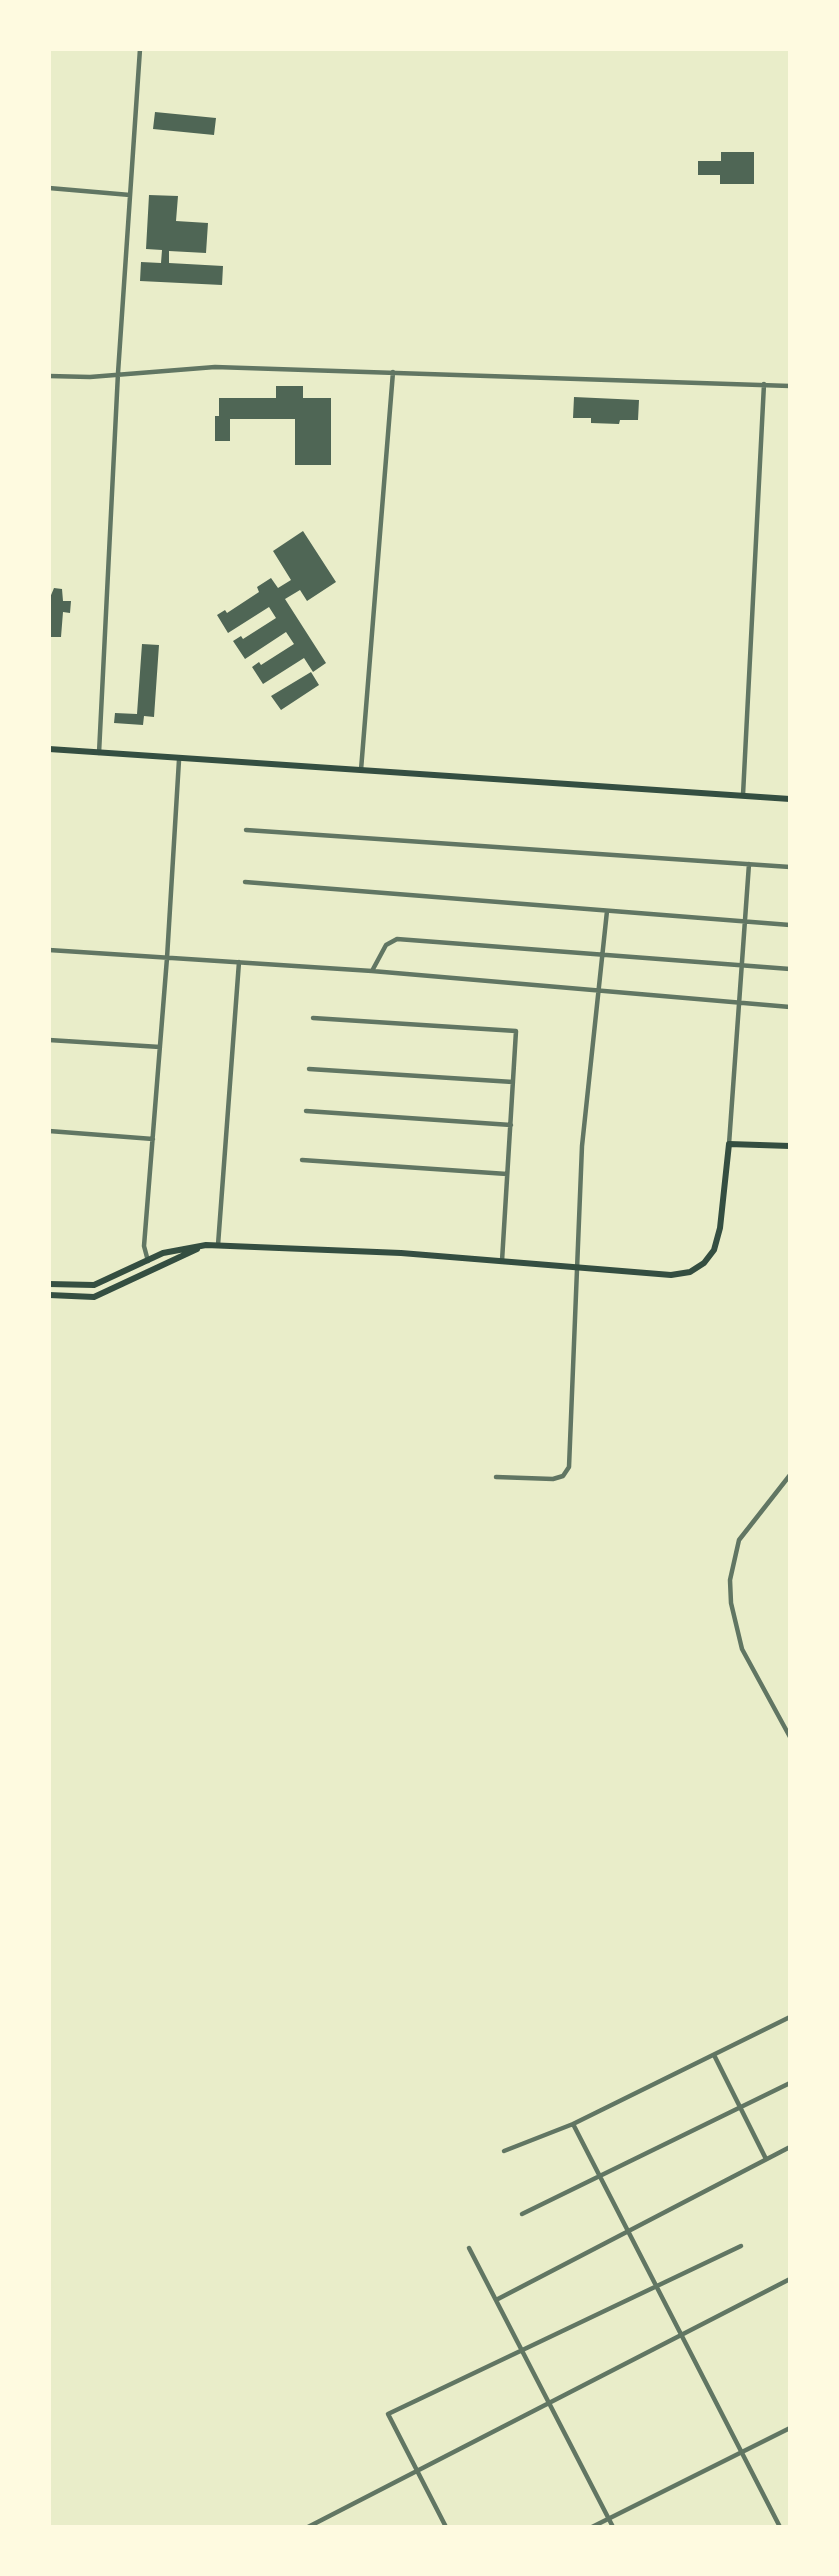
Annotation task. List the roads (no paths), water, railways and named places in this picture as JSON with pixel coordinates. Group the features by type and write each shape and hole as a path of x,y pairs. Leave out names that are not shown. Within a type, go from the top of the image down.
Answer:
{"main road":[{"path":"49,749 179,760 790,799"},
{"path":"49,1284 94,1285 163,1253 206,1245 401,1253 671,1275 690,1272 704,1263 714,1250 720,1228 729,1144 790,1146"},
{"path":"49,1295 94,1297 206,1245"}],"street":[{"path":"99,754 118,373 140,49"},
{"path":"49,188 130,195"},
{"path":"49,376 90,377 215,367 790,386"},
{"path":"361,771 393,372"},
{"path":"743,794 764,384"},
{"path":"148,1261 144,1246 167,958 179,760"},
{"path":"246,830 790,867"},
{"path":"729,1144 749,864"},
{"path":"246,882 790,925"},
{"path":"496,1476 553,1479 564,1476 569,1467 582,1146 596,992 607,911"},
{"path":"372,971 386,946 397,939 790,969"},
{"path":"49,950 372,971 790,1007"},
{"path":"218,1245 239,962"},
{"path":"313,1018 516,1031 502,1262"},
{"path":"49,1040 160,1047"},
{"path":"309,1069 513,1082"},
{"path":"306,1111 511,1125"},
{"path":"49,1131 153,1139"},
{"path":"302,1160 507,1174"},
{"path":"790,1475 739,1540 730,1580 731,1603 742,1649 790,1737"},
{"path":"504,2151 573,2124 790,2017"},
{"path":"714,2055 766,2159"},
{"path":"522,2214 790,2083"},
{"path":"573,2124 780,2527"},
{"path":"496,2300 790,2147"},
{"path":"446,2527 388,2414 741,2246"},
{"path":"469,2248 613,2527"},
{"path":"308,2527 790,2279"},
{"path":"592,2527 790,2428"}]}
